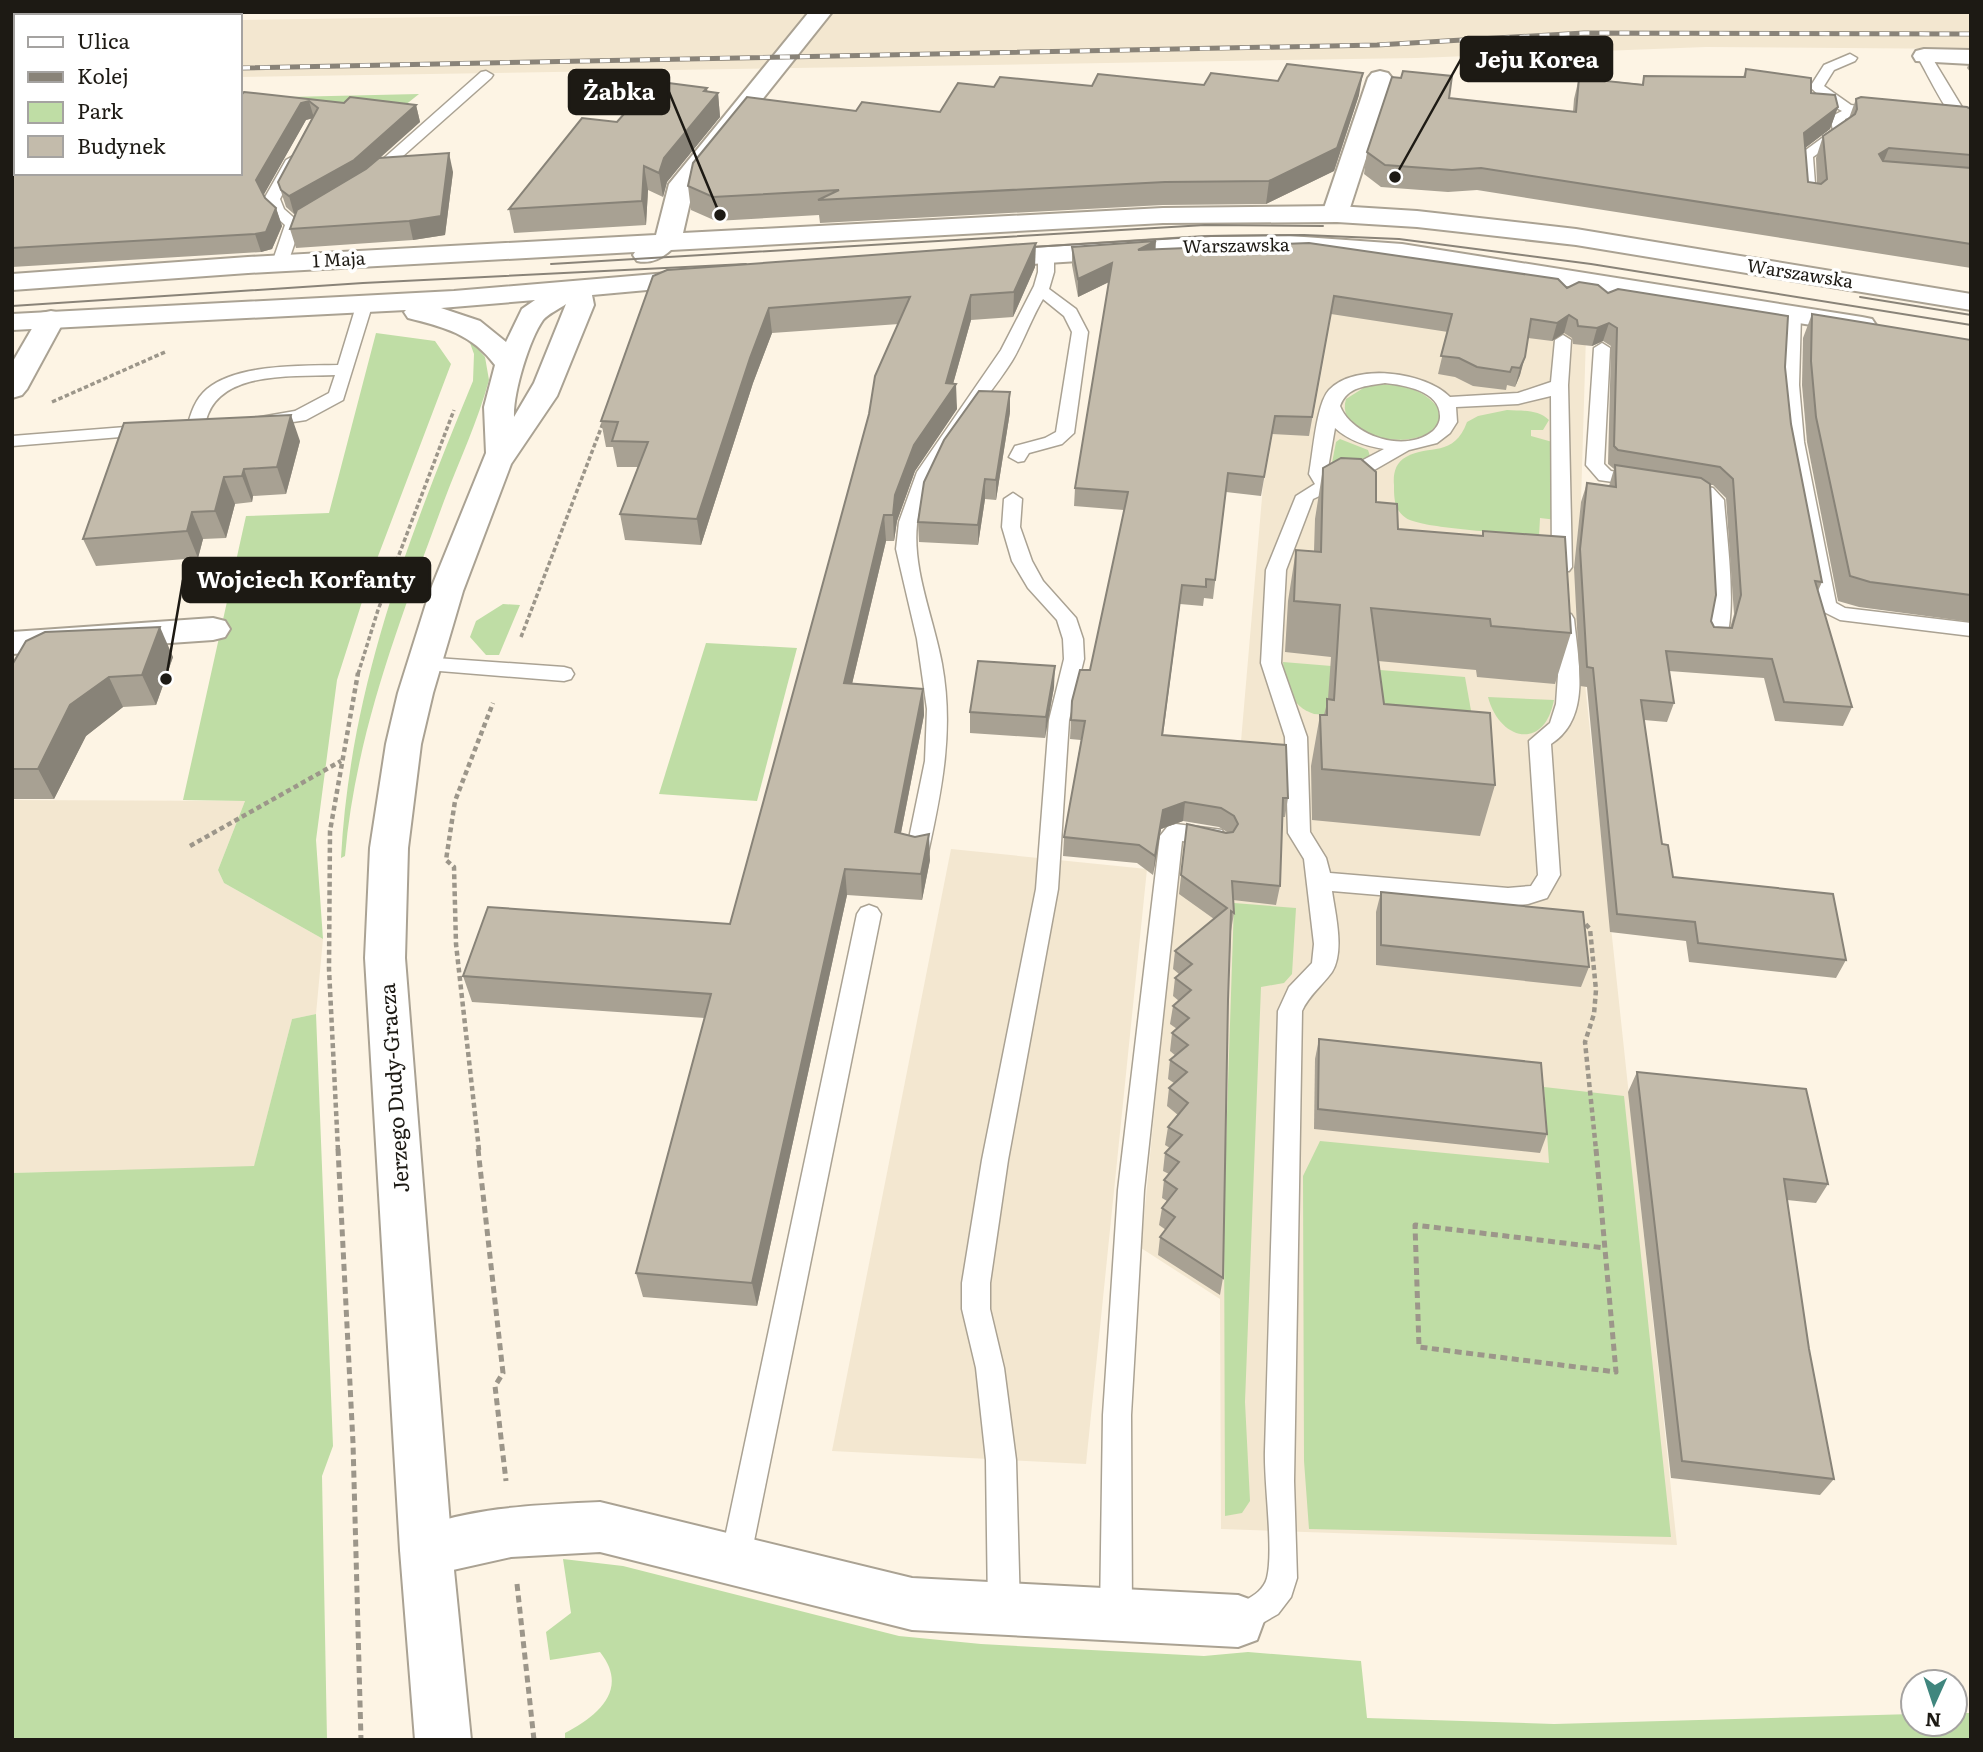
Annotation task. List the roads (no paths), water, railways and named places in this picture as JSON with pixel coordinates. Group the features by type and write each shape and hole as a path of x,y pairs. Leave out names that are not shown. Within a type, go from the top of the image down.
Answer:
{"street":[{"path":"578,289 667,242 673,228 682,184 821,12"},
{"path":"1924,56 1971,57"},
{"path":"1335,214 1380,78"},
{"name":"Warszawska","path":"667,242 1172,215 1335,214 1490,227 1587,239 1971,302"},
{"path":"12,322 454,299 723,276 684,257 667,242"},
{"name":"1 Maja","path":"12,282 280,263 667,242"},
{"name":"Warszawska","path":"964,260 1205,245 1290,244 1402,252 1566,285 1889,329"},
{"path":"520,251 578,289"},
{"name":"Jerzego Dudy-Gracza","path":"443,1740 426,1550 385,958 384,894 391,810 405,727 444,593 501,453 525,426 542,397 580,305 578,289 559,296 532,315 509,365 499,407 501,453"},
{"path":"353,305 436,314 455,320 473,328 497,346 509,365"},
{"path":"12,389 51,319"},
{"path":"20,652 213,629"},
{"path":"426,1550 511,1532 600,1527 912,1604 1238,1620"}],"lane":[{"path":"1924,56 1967,126"},
{"path":"1850,58 1831,64 1821,74 1818,87 1830,101 1854,111 1902,116"},
{"path":"353,189 365,182 486,75"},
{"path":"1808,201 1806,155 1840,131 1837,117 1854,111"},
{"path":"1939,120 1967,126"},
{"path":"280,263 281,254 299,221 278,211 272,198 302,145"},
{"path":"917,853 928,809 938,730 936,694 906,549 906,527 923,473 962,415 1004,361 1047,278 1045,255"},
{"path":"1018,457 1021,450 1029,445 1057,441 1065,433 1080,332 1079,324 1065,307 1040,291"},
{"path":"12,441 243,424 300,416 337,396 345,370 353,305"},
{"path":"1793,314 1790,385 1795,442 1827,606 1840,614 1971,631"},
{"path":"1321,881 1508,897 1524,897 1544,888 1549,875 1541,741 1559,727 1568,691 1559,384 1563,340"},
{"path":"1602,348 1595,465 1605,476 1707,492 1715,500 1721,614 1716,640"},
{"path":"197,427 202,406 214,391 238,380 267,374 345,370"},
{"path":"1325,485 1318,474 1330,409 1332,399 1339,390 1367,379 1404,380 1421,385 1446,403 1450,414 1448,426 1439,436 1404,445 1363,439 1346,431 1335,420 1330,409"},
{"path":"1446,403 1519,399 1548,391 1559,384"},
{"path":"1238,1620 1265,1606 1281,1585 1279,1481 1290,1011 1298,994 1322,966 1326,944 1321,881 1315,858 1299,833 1296,737 1271,663 1276,570 1305,496 1363,469 1404,445"},
{"path":"1004,1609 1001,1460 990,1368 976,1309 976,1283 995,1160 1047,889 1059,720 1073,659 1073,639 1066,618 1035,584 1022,561 1011,527 1013,499"},
{"path":"422,664 564,674"},
{"path":"1116,1615 1117,1415 1131,1190 1171,836 1176,832 1197,833 1214,836 1222,842"},
{"path":"735,1561 869,915"}],"tram line":[{"path":"551,264 1205,225 1323,226"},
{"path":"1015,248 1211,236 1304,235 1399,239 1591,264 1971,325"},
{"path":"12,306 363,283 746,264"},
{"path":"1860,297 1971,315"}],"railway":[{"path":"242,68 1377,45 1584,33 1971,34"}],"place":[{"name":"Jeju Korea","path":"1395,177"},
{"name":"Żabka","path":"720,215"},
{"name":"Wojciech Korfanty","path":"166,679"}]}
